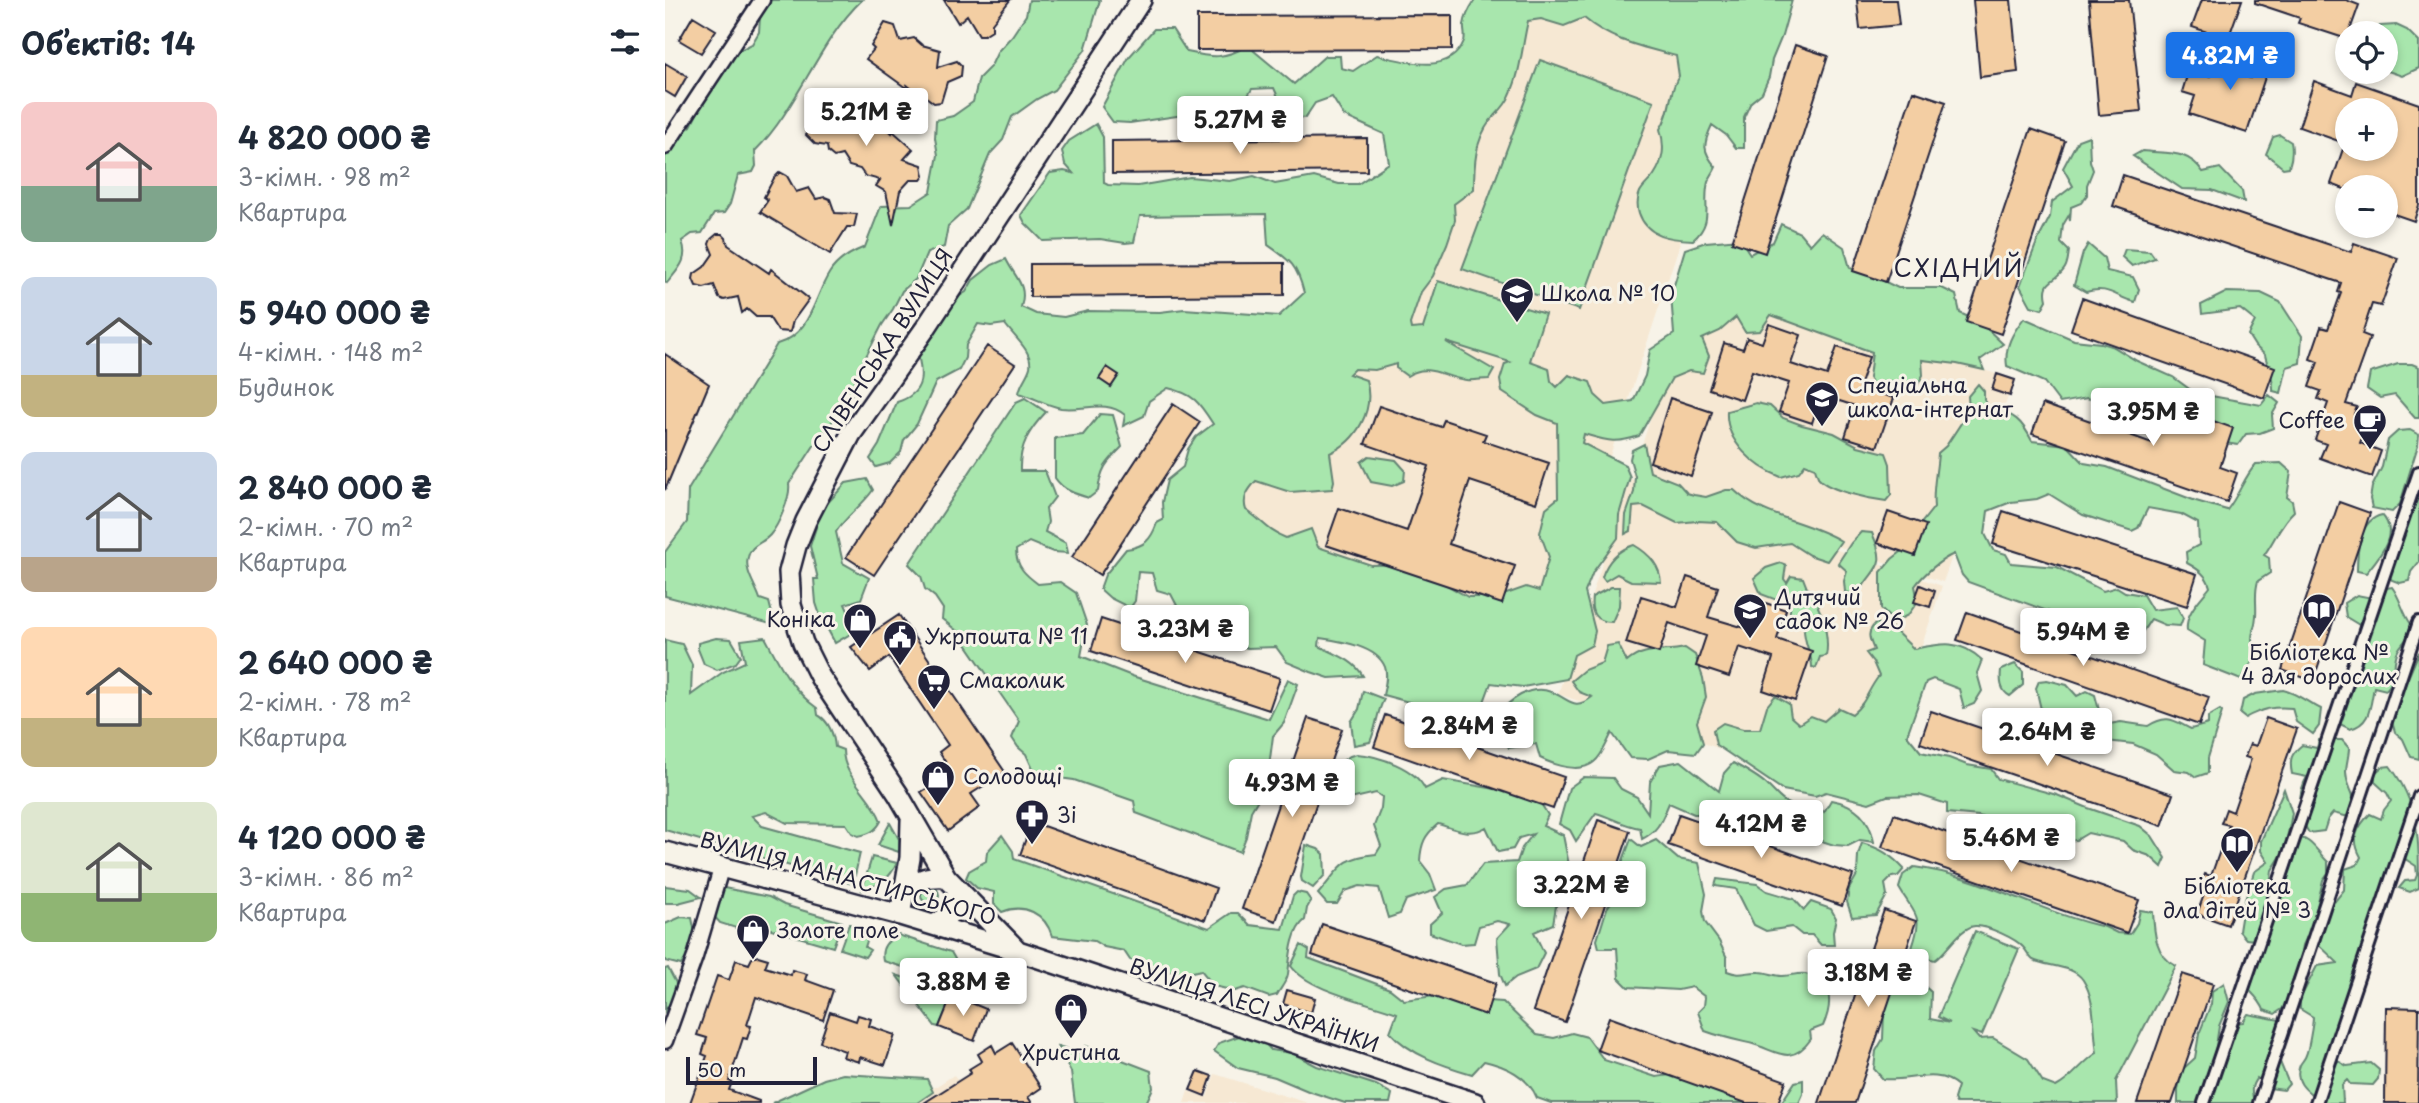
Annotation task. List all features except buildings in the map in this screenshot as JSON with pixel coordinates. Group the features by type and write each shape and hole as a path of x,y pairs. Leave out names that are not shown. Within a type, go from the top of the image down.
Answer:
{"main road":[{"name":"СЛІВЕНСЬКА ВУЛИЦЯ","path":"1019,951 951,884 898,794 820,677 803,643 791,605 789,572 796,546 825,481 851,434 925,329 1141,0"},
{"name":"СЛІВЕНСЬКА ВУЛИЦЯ","path":"900,915 910,858 911,820"},
{"name":"ВУЛИЦЯ МАНАСТИРСЬКОГО","path":"665,852 900,915 1019,951"},
{"path":"906,891 915,881 934,876 951,884 957,902 947,919 933,925"},
{"name":"ВУЛИЦЯ ЛЕСІ УКРАЇНКИ","path":"1019,951 1475,1103"}],"street":[{"path":"665,147 762,0"},
{"path":"2204,1103 2419,472"},
{"path":"2259,1103 2419,622"},
{"path":"2316,1103 2419,796"},
{"path":"665,1041 695,957 721,869"}],"shaded area":[{"name":"Школа № 10","path":"1513,0 1551,0 1713,53 1685,228 1547,647 1189,529"},
{"name":"Спеціальна школа-інтернат","path":"1697,274 2014,380 1943,582 1632,476"},
{"name":"Дитячий садок № 26","path":"1631,479 1942,586 1869,799 1558,694"},
{"path":"1215,1074 1308,1103 1184,1103 1188,1091 1207,1097"},
{"path":"954,1075 973,1103 910,1103"}],"green space":[{"path":"771,0 862,0 832,36 784,115 755,151 756,166 753,172 738,175 730,204 724,213 714,214 702,233 692,234 682,241 683,259 667,283 665,155 679,135 691,126 714,79 727,66 734,53 752,44 759,32 760,17"},
{"path":"1029,0 1100,0 1085,50 1054,90 1012,117 1003,140 990,154 967,209 948,226 944,247 927,253 916,279 902,291 882,325 856,376 850,405 836,410 831,425 819,438 789,484 786,503 773,530 749,553 749,573 760,599 769,602 775,625 665,596 665,552 687,522 688,490 777,344 788,339 804,324 833,268 855,251 865,247 881,206 911,205 931,192 938,155 936,120 953,116 973,102 979,78 991,66 998,51 1026,15"},
{"path":"1475,0 1792,0 1769,77 1762,93 1751,102 1744,117 1744,148 1736,148 1726,135 1712,125 1709,132 1706,152 1716,167 1708,182 1706,220 1693,240 1676,239 1654,232 1643,221 1638,208 1640,192 1654,175 1662,158 1663,141 1660,129 1679,76 1676,56 1616,38 1584,18 1564,26 1541,19 1528,21 1514,86 1506,103 1490,121 1481,137 1475,162 1474,189 1454,204 1455,220 1447,244 1433,276 1421,292 1410,324 1411,329 1423,328 1438,281 1545,314 1530,361 1549,368 1551,381 1557,387 1569,375 1590,382 1595,395 1606,405 1633,401 1645,376 1650,350 1674,334 1671,295 1685,249 1706,242 1740,239 1750,254 1773,242 1781,224 1800,233 1810,245 1822,232 1844,247 1850,268 1898,288 1942,288 1956,295 1960,313 1981,323 2003,344 1980,360 1984,370 1922,360 1923,375 1918,384 1890,381 1873,384 1869,378 1872,352 1771,315 1760,331 1745,332 1736,317 1720,331 1702,339 1709,356 1703,373 1689,371 1672,378 1639,436 1611,441 1584,434 1582,443 1625,465 1630,477 1619,515 1618,538 1593,572 1585,592 1595,631 1592,645 1574,655 1567,679 1523,687 1491,683 1481,710 1467,720 1449,718 1431,708 1383,695 1385,667 1381,660 1366,649 1320,638 1319,646 1349,662 1363,676 1329,678 1287,662 1276,647 1247,648 1227,640 1207,637 1185,621 1171,594 1157,590 1152,573 1138,572 1135,601 1130,608 1110,598 1100,589 1105,575 1126,549 1146,542 1157,523 1163,520 1162,502 1167,480 1183,467 1188,449 1196,437 1213,424 1199,405 1184,393 1168,388 1149,401 1144,416 1123,426 1125,415 1117,410 1102,407 1070,409 1051,405 1019,393 1030,361 1026,350 1005,324 978,324 966,345 965,358 959,370 936,382 917,424 904,440 901,452 890,463 876,467 870,459 879,445 897,402 918,388 921,375 917,350 937,329 948,303 966,292 973,280 992,265 1006,259 1022,287 1021,307 1036,314 1064,317 1088,311 1160,312 1184,309 1279,316 1304,293 1292,264 1268,245 1266,214 1140,216 1134,242 1100,239 1043,241 1025,223 1021,215 1050,173 1073,173 1065,164 1062,151 1069,141 1096,124 1103,137 1104,183 1108,185 1138,186 1190,177 1230,181 1254,176 1275,184 1314,177 1339,184 1358,184 1389,163 1384,134 1344,116 1332,97 1315,103 1305,118 1291,116 1282,106 1274,88 1252,89 1244,102 1225,112 1197,113 1130,123 1113,122 1102,107 1129,57 1154,29 1172,29 1187,52 1196,54 1225,55 1248,46 1294,84 1325,56 1340,56 1341,68 1353,71 1377,55 1426,64 1449,59 1464,41 1465,22","holes":["1446,342 1510,362 1505,364 1500,380 1502,392 1537,415 1557,423 1558,498 1546,508 1540,533 1549,557 1539,591 1526,587 1498,597 1468,597 1409,564 1371,565 1318,547 1311,529 1286,538 1246,510 1247,494 1256,481 1290,492 1332,489 1334,481 1330,453 1340,448 1356,433 1366,413 1366,380 1349,374 1354,369 1375,370 1396,364 1396,368 1407,376 1422,370 1458,379 1489,379 1494,370"]},
{"path":"2398,26 2407,30 2419,42 2419,68 2402,76 2398,75"},
{"path":"1540,60 1654,101 1579,310 1462,269"},
{"path":"2280,135 2291,142 2289,167 2283,168 2266,154 2273,137"},
{"path":"2089,136 2093,170 2087,185 2087,195 2081,203 2071,207 2070,221 2069,215 2063,225 2061,243 2069,251 2067,264 2046,288 2047,300 2042,309 2031,306 2020,286 2050,217 2052,202 2073,186 2063,168 2078,140"},
{"path":"2142,151 2184,156 2191,159 2203,172 2220,168 2242,191 2244,202 2212,190 2182,189 2133,156"},
{"path":"2088,244 2104,258 2107,271 2133,277 2139,289 2135,302 2106,291 2086,292 2074,285"},
{"path":"2125,249 2150,251 2155,258 2132,266 2122,257"},
{"path":"2227,292 2261,293 2280,302 2302,336 2300,363 2287,367 2281,393 2273,391 2265,355 2248,335 2255,321 2240,309 2202,314 2201,305"},
{"path":"2024,318 2074,340 2114,347 2173,377 2195,393 2261,405 2269,395 2279,403 2272,415 2273,428 2246,434 2238,445 2225,443 2194,419 2139,416 2087,398 2060,403 2044,382 2007,366 2010,340"},
{"path":"2398,364 2419,367 2419,418 2415,418 2395,395 2380,398 2367,389 2370,373"},
{"path":"1978,384 1984,391 1984,400 1992,410 2017,419 2032,441 2067,445 2084,463 2107,467 2227,510 2256,464 2281,463 2291,472 2287,497 2292,501 2294,511 2264,555 2269,558 2270,573 2258,581 2257,586 2252,638 2257,654 2241,680 2203,665 2205,641 2187,630 2191,612 2210,587 2207,579 2187,563 2186,552 2199,545 2198,523 2181,514 2148,508 2138,528 2132,531 2083,515 2049,494 2037,499 2011,502 1988,511 1985,534 1993,550 2006,554 2011,563 2057,567 2103,591 2117,587 2125,592 2143,595 2152,610 2177,607 2183,618 2180,626 2165,625 2151,619 2135,643 1968,582 1962,575 1954,554 1932,568 1915,586 1918,601 1908,615 1894,622 1881,609 1881,572 1910,545 1912,535 1934,507 1938,453 1946,446 1969,411 1968,396"},
{"path":"1025,398 1046,412 1026,439 1021,454 1020,471 1045,471 1055,497 1046,509 1048,522 1045,532 1066,543 1068,553 1053,552 1029,542 1016,550 1016,556 1023,570 1038,584 1060,582 1076,593 1087,625 1081,656 1132,676 1269,719 1288,679 1298,684 1284,723 1273,736 1260,796 1251,811 1240,852 1136,813 1134,801 1074,780 1044,776 1032,767 1026,754 1012,738 1019,721 957,631 942,619 943,609 925,589 921,576 909,564 1016,402"},
{"path":"1756,403 1770,406 1783,418 1834,433 1858,446 1886,453 1890,464 1891,495 1886,501 1841,491 1824,483 1819,479 1815,468 1805,464 1799,472 1781,477 1761,467 1736,443 1731,433 1727,411"},
{"path":"1100,414 1113,415 1122,447 1105,466 1098,491 1089,498 1070,491 1055,478 1055,438 1083,435"},
{"path":"2410,430 2419,435 2418,445 2400,504 2392,512 2372,508 2372,487 2382,467 2388,440 2398,431"},
{"path":"1644,444 1650,472 1678,483 1687,493 1706,497 1734,490 1759,507 1841,541 1827,561 1809,555 1790,543 1756,548 1737,542 1717,522 1677,523 1643,506 1633,507 1631,531 1625,534 1626,515 1634,492 1635,476 1630,459 1632,450"},
{"path":"1369,456 1396,460 1405,470 1404,481 1392,486 1371,482 1361,462"},
{"path":"867,479 873,490 836,532 843,563 869,578 861,599 845,604 857,630 835,643 816,603 814,579 818,579 810,546 822,509 846,483"},
{"path":"2412,495 2419,495 2419,562 2411,572 2409,581 2400,583 2392,580 2383,568 2383,558 2390,546 2393,531"},
{"path":"2382,515 2389,530 2386,545 2366,573 2357,571 2359,546 2364,530 2374,518"},
{"path":"1861,532 1872,533 1879,561 1858,595 1845,592 1847,571 1838,563"},
{"path":"1634,545 1652,560 1661,582 1631,581 1617,574 1605,581 1602,577 1610,561 1623,549"},
{"path":"1781,563 1786,565 1784,579 1787,583 1791,576 1803,578 1807,588 1822,596 1818,607 1826,631 1827,650 1826,656 1820,657 1816,668 1812,667 1804,626 1790,617 1790,605 1761,594 1754,578 1766,568"},
{"path":"1611,587 1620,587 1619,606 1612,622 1606,622 1595,616 1592,597"},
{"path":"2392,587 2411,624 2410,631 2397,651 2394,677 2390,685 2386,690 2374,687 2366,719 2350,729 2340,724 2337,713 2364,628 2346,617 2344,603 2357,595 2372,598 2381,589"},
{"path":"1876,623 1892,628 1914,649 1950,644 1974,653 1982,660 1977,673 1982,691 1974,704 1964,708 1959,689 1933,679 1926,682 1907,735 1921,752 1991,769 1998,779 2057,795 2140,826 2152,836 2166,858 2162,867 2150,856 2133,850 2123,841 2088,833 2076,840 2061,842 2047,856 2036,855 2021,849 2016,832 1979,816 1947,813 1947,804 1919,795 1887,796 1869,803 1826,792 1815,796 1783,790 1716,745 1713,730 1723,723 1743,729 1760,729 1767,706 1775,696 1789,704 1791,717 1799,724 1811,716 1824,721 1839,708 1852,714 1861,705 1879,676 1866,653 1874,650 1869,636"},
{"path":"765,637 793,685 817,708 818,715 828,725 835,747 843,750 848,769 881,821 872,832 858,836 852,833 846,824 787,823 766,812 752,816 762,826 860,853 853,884 665,830 665,640 682,644 692,665 691,695 723,672 745,662 741,640"},
{"path":"716,638 731,639 741,656 736,663 717,670 704,664 698,649 698,643"},
{"path":"1618,644 1627,662 1641,654 1655,651 1685,648 1695,655 1706,697 1697,722 1703,743 1696,753 1668,750 1648,759 1630,758 1612,733 1597,759 1588,766 1574,768 1540,758 1536,744 1509,748 1502,736 1497,716 1508,704 1535,690 1551,692 1575,704 1586,701 1592,697 1579,692 1571,681 1584,670 1602,663 1607,646"},
{"path":"2419,652 2419,759 2411,757 2403,739 2395,732 2391,718"},
{"path":"2015,664 2023,672 2023,685 2010,696 2002,688 2001,670"},
{"path":"2047,680 2067,685 2077,696 2087,691 2095,695 2103,725 2121,722 2148,726 2165,719 2191,729 2208,724 2208,717 2220,710 2222,712 2208,758 2208,773 2196,777 2189,772 2174,770 2156,754 2133,744 2088,739 2054,739 2047,735 2036,688 2039,681"},
{"path":"2283,690 2321,709 2319,726 2313,734 2296,722 2292,708 2268,709 2245,718 2240,714 2243,700 2255,694"},
{"path":"1363,691 1384,699 1370,742 1354,745 1351,722 1359,709"},
{"path":"2319,740 2342,740 2349,748 2346,772 2353,802 2349,817 2333,813 2324,831 2309,833 2300,805 2307,777 2292,774 2291,761 2293,754 2302,745 2317,748"},
{"path":"1357,754 1396,764 1413,775 1425,789 1443,780 1519,793 1538,799 1548,815 1543,826 1563,835 1569,865 1558,894 1553,924 1534,932 1544,953 1536,969 1516,977 1505,986 1500,974 1497,938 1510,924 1497,921 1479,926 1474,943 1461,944 1430,933 1430,924 1442,913 1435,897 1446,889 1467,885 1483,864 1517,862 1522,848 1533,834 1519,838 1513,849 1498,852 1486,827 1468,832 1438,824 1425,840 1420,861 1430,874 1436,890 1406,900 1400,914 1388,918 1379,888 1360,886 1345,891 1337,904 1327,904 1318,894 1347,862 1376,854 1381,846 1374,826 1382,797 1376,793 1346,800 1335,794 1332,768"},
{"path":"1681,761 1719,791 1724,773 1733,763 1759,778 1791,805 1813,804 1824,812 1831,800 1840,802 1865,819 1874,842 1860,840 1848,846 1834,845 1785,829 1758,826 1720,814 1694,814 1669,803 1656,828 1642,839 1640,828 1596,813 1576,841 1570,830 1559,824 1569,788 1584,777 1613,778 1621,789 1637,797 1648,813 1650,782 1660,765"},
{"path":"2390,766 2400,780 2412,808 2419,853 2419,888 2410,892 2399,888 2405,881 2415,880 2417,875 2416,866 2402,857 2387,893 2389,909 2378,914 2366,950 2370,961 2358,980 2355,1005 2347,1014 2337,1050 2338,1061 2347,1066 2371,1063 2379,1070 2378,1079 2373,1085 2350,1084 2347,1080 2342,1085 2343,1103 2319,1103 2303,1086 2298,1076 2300,1065 2306,1056 2313,1017 2300,1009 2300,999 2317,966 2338,963 2319,945 2327,911 2344,890 2345,869 2357,865 2361,857 2356,845 2358,829 2370,814 2381,819 2391,801 2375,782 2375,773 2382,767"},
{"path":"2284,789 2292,813 2284,851 2272,870 2269,895 2262,908 2261,931 2254,940 2246,939 2239,931 2243,906 2254,872 2268,862 2261,851 2261,841"},
{"path":"890,823 899,839 899,852 878,845"},
{"path":"1002,835 1013,851 1014,859 1209,928 1231,913 1238,913 1250,925 1283,929 1293,896 1297,892 1306,894 1311,901 1305,920 1294,938 1285,982 1277,995 1269,997 1245,988 1235,991 1214,986 1201,970 1179,975 1130,960 1124,951 1104,947 1094,941 1052,936 1044,921 1033,912 1018,909 1002,912 994,904 994,892 977,888 966,878 969,871 986,861 987,852"},
{"path":"2292,837 2299,837 2313,845 2328,862 2328,873 2323,880 2313,924 2303,945 2301,959 2289,989 2288,1005 2275,1014 2264,1010 2241,980 2242,971 2252,957"},
{"path":"1631,839 1641,847 1656,840 1678,859 1699,863 1706,894 1703,911 1705,922 1727,958 1727,971 1740,974 1763,972 1782,976 1805,974 1821,981 1826,987 1829,1001 1826,1018 1823,1026 1810,1031 1811,1039 1804,1048 1797,1053 1783,1055 1705,1031 1698,1012 1704,1006 1705,997 1692,987 1678,990 1628,987 1619,978 1617,948 1599,948 1597,940 1607,908 1615,897 1621,866"},
{"path":"1862,843 1885,853 1904,869 1885,884 1887,895 1876,915 1852,917 1847,902 1849,889 1857,875"},
{"path":"1306,845 1324,854 1325,875 1313,888 1302,881 1301,877"},
{"path":"872,857 897,863 883,881 862,890"},
{"path":"1914,867 1963,878 2117,933 2130,934 2137,923 2140,910 2153,912 2155,935 2160,950 2169,962 2176,966 2116,1081 2117,1103 1956,1103 1954,1099 1958,1086 1950,1080 1932,1076 1883,1079 1874,1069 1876,1051 1883,1039 1884,1012 1900,959 1913,958 1918,977 1931,992 1930,1019 1950,1023 1938,1017 1975,931 2019,949 1982,1035 1973,1032 1979,1039 1993,1038 2028,1059 2043,1082 2056,1087 2097,1053 2090,996 2079,975 2033,960 2014,940 1980,926 1964,930 1935,960 1922,957 1912,948 1916,937 1916,915 1899,888 1903,875"},
{"path":"1717,879 1757,884 1767,891 1794,899 1804,910 1811,902 1831,909 1836,918 1834,945 1821,945 1812,935 1802,935 1792,927 1766,931 1754,925 1736,889 1715,886"},
{"path":"665,886 690,889 701,897 678,903 665,903"},
{"path":"926,886 934,886 939,895 937,902 926,904 921,899 921,891"},
{"path":"719,887 769,897 784,905 842,922 833,947 768,928 758,935 720,923 712,914"},
{"path":"681,917 692,918 697,943 681,965 665,961 665,924"},
{"path":"849,924 870,930 872,938 868,938 865,947 870,950 865,957 840,949"},
{"path":"898,935 951,952 955,959 953,982 883,961 885,945"},
{"path":"1301,945 1309,950 1308,958 1390,989 1404,1000 1442,995 1503,1002 1537,1035 1554,1038 1572,1033 1587,1037 1604,1060 1656,1077 1677,1074 1748,1103 1551,1103 1537,1098 1522,1078 1500,1066 1484,1061 1472,1074 1439,1063 1407,1047 1390,1032 1397,1013 1340,995 1300,975 1291,966"},
{"path":"668,968 676,983 673,998 665,1011 665,969"},
{"path":"896,975 952,995 939,1027 935,1026"},
{"path":"2224,983 2229,1002 2219,1026 2213,1066 2206,1080 2201,1103 2178,1103 2183,1069 2195,1058 2199,1034 2211,1004 2212,991"},
{"path":"2248,1014 2280,1020 2280,1062 2289,1084 2284,1090 2269,1088 2257,1078 2252,1090 2255,1103 2207,1103 2232,1023 2243,1022"},
{"path":"1242,1035 1261,1039 1271,1050 1292,1053 1317,1066 1376,1085 1392,1094 1390,1103 1345,1103 1275,1077 1238,1068 1214,1051 1219,1043"},
{"path":"1058,1046 1082,1054 1086,1046 1151,1071 1153,1088 1146,1103 1075,1103 1071,1072"},
{"path":"843,1074 927,1079 933,1092 917,1103 772,1103 824,1079"},
{"path":"1803,1080 1803,1094 1799,1103 1781,1103 1795,1082"}],"place":[{"name":"Школа № 10","path":"1517,324"},
{"name":"Спеціальна школа-інтернат","path":"1822,428"},
{"name":"Coffee","path":"2370,451"},
{"name":"Дитячий садок № 26","path":"1750,640"},
{"name":"Бібліотека № 4 для дорослих","path":"2319,640"},
{"name":"Коніка","path":"860,650"},
{"name":"Укрпошта № 11","path":"900,667"},
{"name":"Смаколик","path":"934,711"},
{"name":"Солодощі","path":"938,807"},
{"name":"3і","path":"1032,846"},
{"name":"Бібліотека дла дітей № 3","path":"2237,874"},
{"name":"Золоте поле","path":"753,961"},
{"name":"Христина","path":"1071,1040"}],"district":[{"name":"СХІДНИЙ","path":"1959,269"}]}
